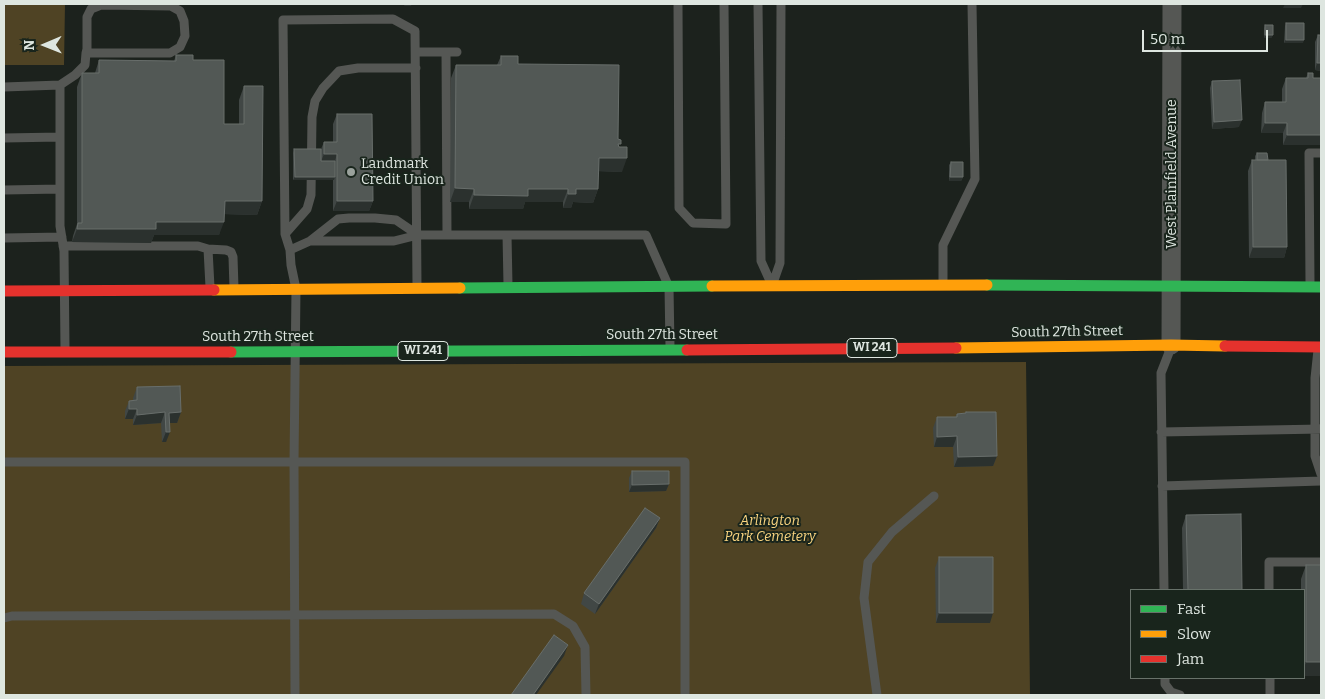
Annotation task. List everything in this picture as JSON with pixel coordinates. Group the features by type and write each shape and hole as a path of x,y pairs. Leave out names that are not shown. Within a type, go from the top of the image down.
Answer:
{"main road":[{"path":"4,291 943,285 1316,287"},
{"name":"South 27th Street","path":"4,352 670,350 1171,345 1288,347 1320,344"}],"street":[{"name":"West Plainfield Avenue","path":"1171,345 1172,4"}],"lane":[{"path":"4,87 60,85 75,75 85,65 87,17 91,9 101,4 171,6 180,10 184,20 185,36 180,47 170,53 86,53"},
{"path":"678,4 679,208 693,223 726,224 724,4"},
{"path":"758,4 761,261 772,286"},
{"path":"772,286 780,263 781,4"},
{"path":"943,285 943,245 975,179 972,4"},
{"path":"295,695 294,352 296,289 290,250 285,234 283,20 393,19 415,31 417,289"},
{"path":"416,52 457,52"},
{"path":"446,52 447,235"},
{"path":"285,234 307,209 311,195 312,117 315,102 323,88 339,71 358,68 416,68"},
{"path":"60,85 60,189 65,352"},
{"path":"4,138 60,137"},
{"path":"1316,287 1309,153 1321,153"},
{"path":"4,190 60,189"},
{"path":"290,250 310,241 338,219 375,218 396,220 418,235"},
{"path":"310,241 394,241 418,235 646,235 669,287 670,350"},
{"path":"507,235 508,288"},
{"path":"4,238 63,242 198,246 208,249 226,250 231,252 233,257 234,290"},
{"path":"208,249 210,290"},
{"path":"1320,344 1315,378 1318,429 1315,456 1321,474"},
{"path":"1164,589 1161,373 1171,345"},
{"path":"1161,432 1318,429"},
{"path":"4,462 684,462 685,695"},
{"path":"1162,486 1321,481"},
{"path":"877,695 864,598 868,562 892,532 934,496"},
{"path":"1269,589 1269,562 1321,562"},
{"path":"4,618 12,616 554,614 573,626 585,647 586,695"},
{"path":"1165,679 1171,692 1180,695"},
{"path":"1270,679 1270,695"}],"green space":[{"path":"4,4 65,4 64,65 4,65"},
{"name":"Arlington Park Cemetery","path":"1026,362 1030,695 4,695 4,366"}],"building":[{"path":"1286,23 1304,23 1304,40 1286,40"},
{"path":"1265,25 1273,25 1273,35 1265,35"},
{"path":"1318,35 1321,35 1321,63 1317,63"},
{"path":"176,55 193,55 193,60 224,60 224,124 244,124 244,86 263,86 262,201 225,201 224,222 156,222 156,229 77,229 78,223 82,223 82,73 99,73 99,60 176,61"},
{"path":"501,56 518,56 518,64 619,65 618,139 621,140 621,144 618,144 619,147 627,147 627,158 599,158 598,189 576,189 576,194 568,194 568,189 528,189 528,196 474,195 474,189 455,188 456,65 501,65"},
{"path":"1308,73 1313,73 1313,78 1321,78 1321,135 1287,135 1287,123 1265,123 1265,102 1286,102 1286,78 1308,78"},
{"path":"1240,80 1242,120 1214,122 1212,81"},
{"name":"Landmark Credit Union","path":"337,114 372,114 373,201 337,201 337,154 324,154 324,142 337,142"},
{"path":"294,149 321,149 321,161 335,161 335,177 295,177"},
{"path":"1257,153 1267,153 1268,160 1257,160"},
{"path":"1252,160 1286,160 1287,247 1253,247"},
{"path":"951,162 963,162 963,177 950,177"},
{"path":"180,386 181,412 169,413 170,432 166,432 165,412 137,415 137,409 129,409 129,401 137,400 137,387"},
{"path":"966,412 996,412 997,456 958,457 957,436 937,437 937,417 957,417 957,414"},
{"path":"632,471 669,471 669,484 632,485"},
{"path":"645,508 660,518 599,604 584,593"},
{"path":"1241,514 1242,589 1188,589 1186,515"},
{"path":"939,557 993,557 993,613 939,613"},
{"path":"1306,565 1321,565 1321,662 1306,662"},
{"path":"554,635 568,645 533,695 511,695"}],"traffic: fast":[{"path":"987,285 1321,287"},
{"path":"460,288 712,286"},
{"path":"231,352 687,350"}],"traffic: slow":[{"path":"712,286 987,285"},
{"path":"214,290 460,288"},
{"path":"956,348 1225,346"}],"traffic: jam":[{"path":"4,291 214,290"},
{"path":"1225,346 1321,347"},
{"path":"687,350 956,348"},
{"path":"4,352 231,352"}],"place":[{"name":"Landmark Credit Union","path":"351,172"}]}
